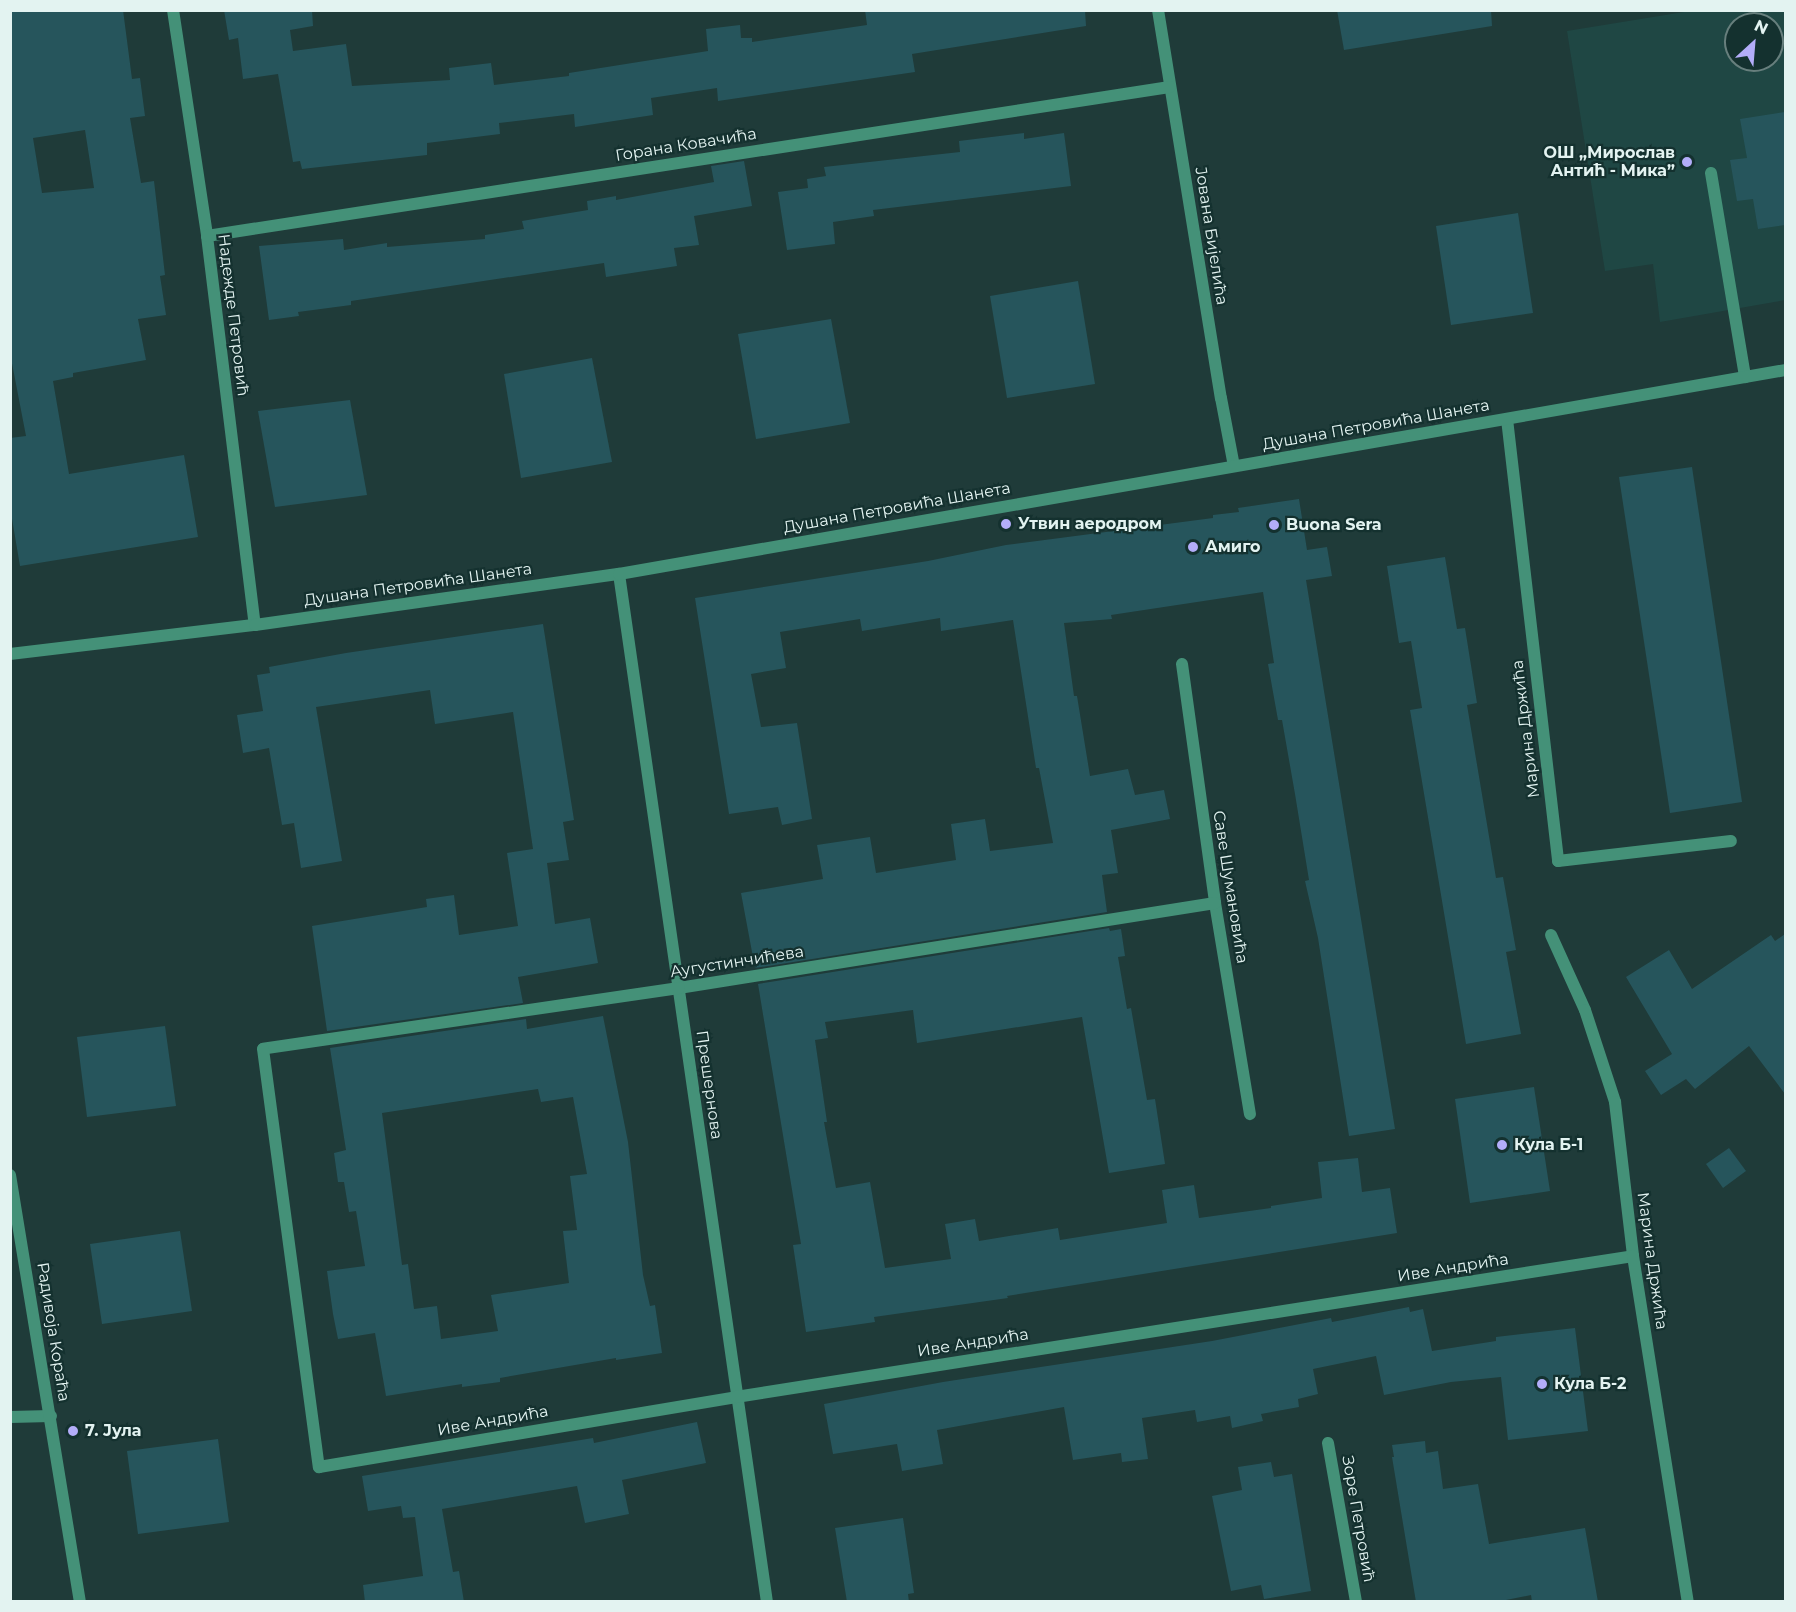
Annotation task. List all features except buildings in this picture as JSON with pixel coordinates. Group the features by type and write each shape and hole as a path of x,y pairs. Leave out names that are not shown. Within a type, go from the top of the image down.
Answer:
{"street":[{"name":"Надежде Петровић","path":"173,10 207,236 255,625"},
{"name":"Јована Бијелића","path":"1158,10 1234,466"},
{"name":"Горана Ковачића","path":"207,236 1170,87"},
{"path":"1711,173 1745,377"},
{"name":"Душана Петровића Шанета","path":"10,654 255,625 619,573 1785,370"},
{"name":"Марина Држића","path":"1507,419 1558,861 1731,841"},
{"name":"Прешернова","path":"619,573 766,1602"},
{"name":"Саве Шумановића","path":"1182,664 1215,903 1250,1114"},
{"name":"Аугустинчићева","path":"319,1467 263,1049 679,988 1215,903"},
{"name":"Марина Држића","path":"1551,935 1585,1010 1616,1102 1633,1256 1688,1602"},
{"name":"Радивоја Кораћа","path":"10,1175 80,1602"},
{"name":"Иве Андрића","path":"319,1467 736,1397 1633,1256"},
{"path":"10,1417 51,1416"},
{"name":"Зоре Петровић","path":"1328,1443 1356,1602"}],"shaded area":[{"name":"ОШ „Мирослав Антић - Мика”","path":"1690,11 1785,11 1785,300 1660,322 1653,264 1605,271 1567,31"}],"place":[{"name":"ОШ „Мирослав Антић - Мика”","path":"1687,162"},
{"name":"Утвин аеродром","path":"1006,524"},
{"name":"Buona Sera","path":"1274,525"},
{"name":"Амиго","path":"1193,547"},
{"name":"Кула Б-1","path":"1502,1145"},
{"name":"Кула Б-2","path":"1542,1384"},
{"name":"7. Јула","path":"73,1431"}]}
